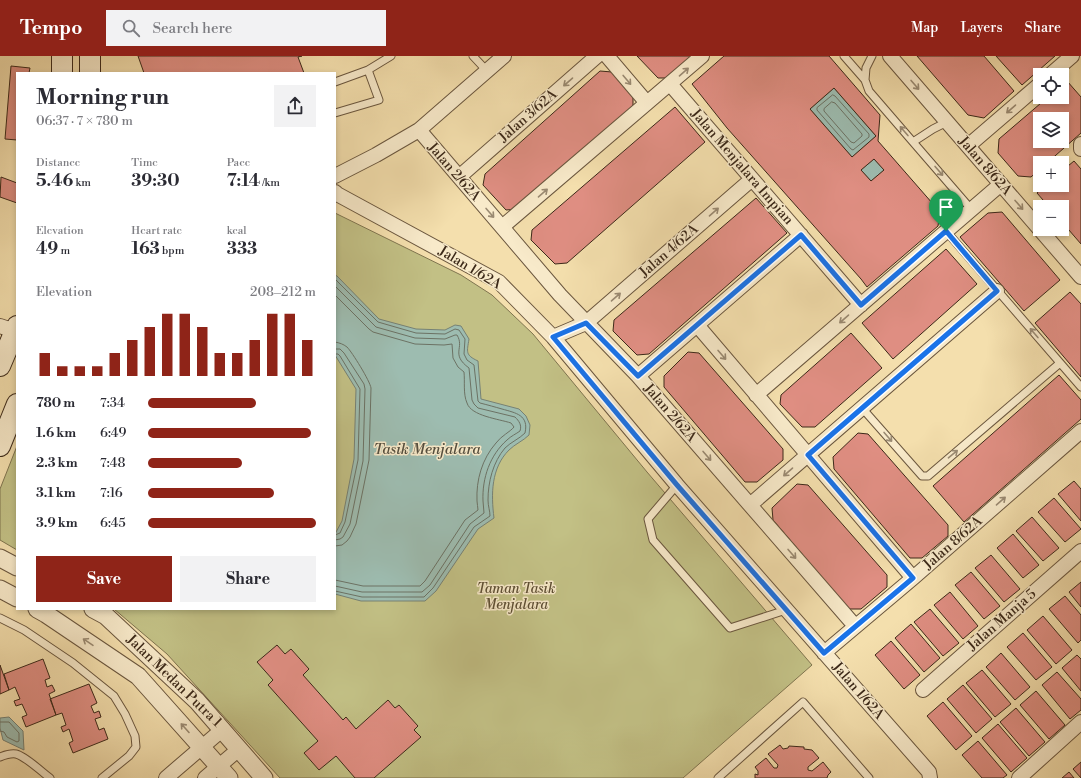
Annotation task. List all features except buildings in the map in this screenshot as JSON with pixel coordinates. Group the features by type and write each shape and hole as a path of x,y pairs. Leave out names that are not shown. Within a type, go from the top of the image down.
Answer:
{"main road":[{"path":"62,56 62,72"},
{"path":"90,56 90,72"},
{"path":"0,366 11,328"},
{"path":"0,446 16,406"}],"street":[{"path":"336,176 376,156 419,130 504,56"},
{"name":"Jalan 3/62A","path":"459,177 597,56"},
{"path":"607,56 647,103"},
{"path":"502,228 702,56"},
{"name":"Jalan 8/62A","path":"890,56 1081,276"},
{"path":"1058,68 1072,56"},
{"name":"Jalan Menjalara Impian","path":"670,84 861,305"},
{"path":"968,146 1033,90"},
{"name":"Jalan 2/62A","path":"419,130 560,295 638,376 855,626"},
{"path":"1081,144 1081,149"},
{"name":"Jalan 4/62A","path":"553,337 586,323 752,179"},
{"path":"756,395 1001,184"},
{"name":"Jalan 1/62A","path":"336,193 499,282 553,337 677,485 930,775 943,778"},
{"path":"638,376 801,235"},
{"path":"750,505 997,291"},
{"path":"696,326 913,578"},
{"name":"Jalan 8/62A","path":"824,653 913,578 1081,431"},
{"name":"Jalan Manja 5","path":"923,690 1081,551"},
{"path":"0,558 16,567"},
{"path":"0,589 16,597"},
{"name":"Jalan Medan Putra 1","path":"39,610 138,676 224,772"},
{"name":"Jalan Medan Putra 1","path":"95,610 106,616 197,701 223,729 264,778"},
{"path":"1019,778 1081,722"},
{"path":"166,778 223,729"},
{"path":"205,778 224,772 239,749"}],"lane":[{"path":"336,82 368,70 391,56"},
{"path":"473,56 487,71"},
{"path":"844,56 865,80 869,91 972,209"},
{"path":"865,80 866,68 872,56"},
{"path":"336,113 379,100 368,70"},
{"path":"913,142 947,122"},
{"path":"946,231 1081,388"},
{"path":"862,408 922,476 928,476 1060,363"},
{"path":"677,485 648,519 653,540 724,622 730,628 786,610"},
{"path":"0,618 24,630 67,659 114,696 126,714 135,736 136,747 129,756 102,778"},
{"path":"718,778 803,702 869,778"},
{"path":"0,757 6,754 15,753 23,757 50,778"}],"green space":[{"name":"Taman Tasik Menjalara","path":"336,213 461,275 492,295 533,334 647,472 812,665 683,778 280,778 167,654 115,610 336,610"},
{"path":"16,449 16,549 0,540 0,489"}],"water":[{"path":"834,88 876,136 852,157 810,109"},
{"path":"874,159 884,170 871,181 861,170"},
{"name":"Tasik Menjalara","path":"336,276 379,319 416,329 445,330 455,325 461,326 469,339 468,353 471,357 478,361 481,399 519,409 526,416 530,425 529,435 509,450 499,465 493,491 494,518 478,529 436,591 425,601 361,601 336,594 336,532 342,521 354,459 356,389 336,357"},
{"path":"9,717 23,731 24,750 3,740 0,728 0,718"}],"route":[{"path":"946,231 997,291 808,455 913,578 824,653 677,485 553,337 586,323 638,376 801,235 861,305 946,231"}]}
